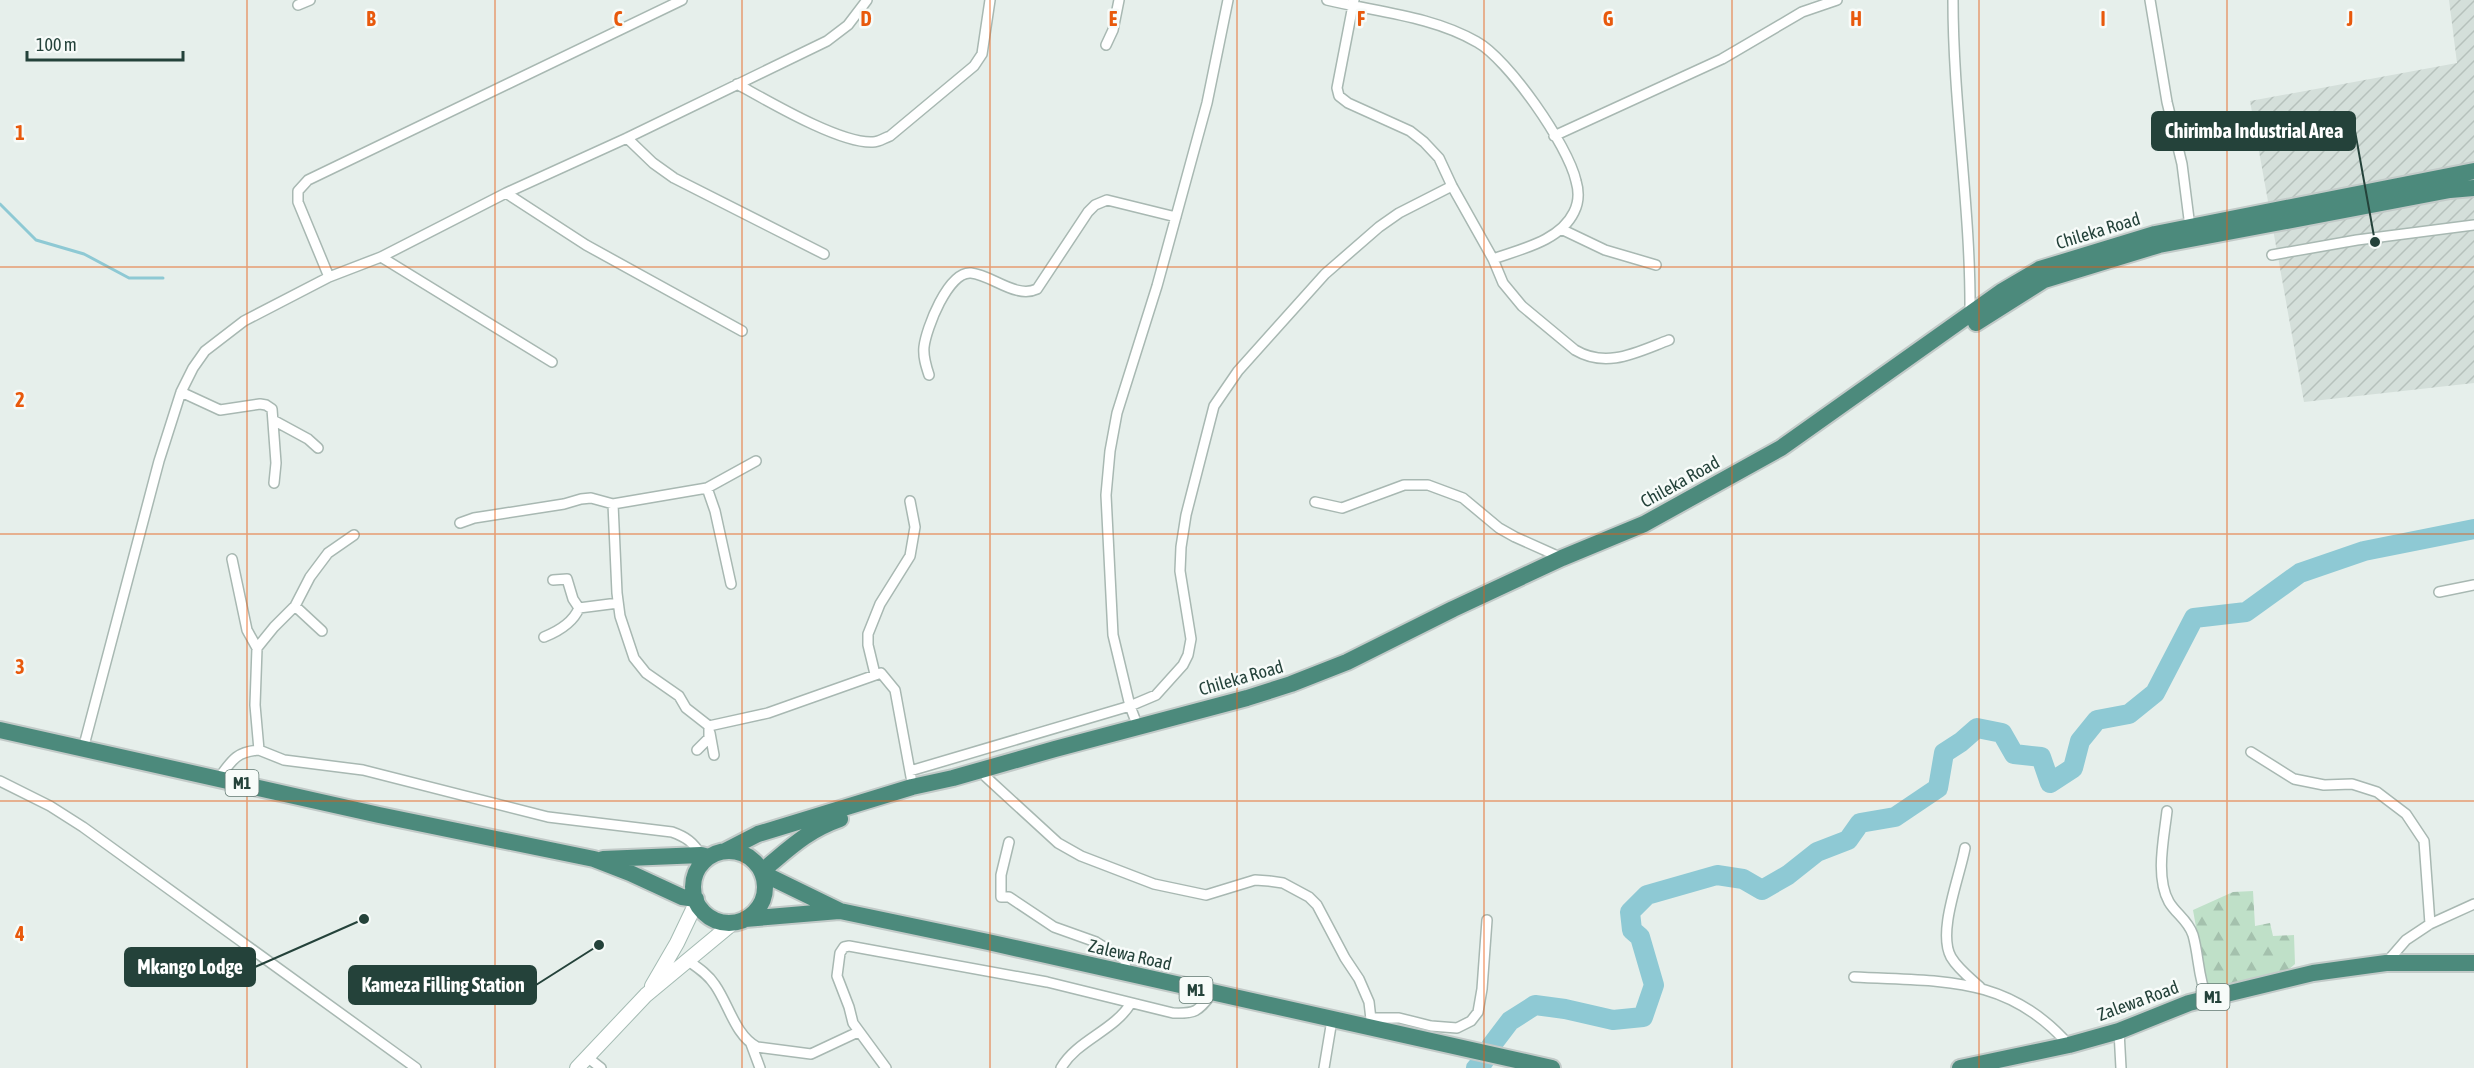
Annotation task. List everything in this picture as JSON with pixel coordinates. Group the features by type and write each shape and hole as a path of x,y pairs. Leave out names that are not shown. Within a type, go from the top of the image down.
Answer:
{"highway":[{"name":"Chileka Road","path":"2190,233 2474,171"},
{"name":"Chileka Road","path":"725,851 758,834 882,796 911,779 953,778 1291,684 1347,662 1562,558 1644,524 1781,448 1970,314 2040,269 2109,246 2474,188"},
{"path":"739,921 757,910 764,896 762,872 796,841 820,826 913,795 1246,708 1352,669 1515,590 1647,532 1776,461 2007,302 2043,280 2190,233"},
{"name":"M1","path":"0,730 379,815 594,859 682,897 696,900 703,911 712,918 723,922 739,921"},
{"name":"M1","path":"594,859 705,856 725,851 742,853 750,857 762,872"},
{"path":"696,900 695,876 705,856"},
{"name":"Zalewa Road","path":"762,872 840,911 1332,1020 1372,1023 1551,1068"},
{"name":"Zalewa Road","path":"739,921 840,911"},
{"name":"Zalewa Road","path":"1960,1068 2069,1045 2119,1031 2206,998 2313,973 2386,963 2474,963"}],"main road":[{"path":"646,995 677,943 696,900"},
{"path":"577,1068 646,995 687,960 739,921"}],"street":[{"path":"298,5 310,0"},
{"path":"329,277 298,202 298,191 308,180 682,0"},
{"path":"83,748 159,461 181,392 205,351 244,321 329,277 381,257 506,193 627,138 826,41 848,25 867,0"},
{"path":"737,84 798,117 832,132 860,141 878,142 890,136 974,66 982,54 990,0"},
{"path":"1106,45 1113,30 1119,0"},
{"path":"1138,727 1130,706 1113,635 1106,495 1110,451 1117,413 1142,338 1207,103 1228,0"},
{"path":"1327,0 1353,3 1419,20 1449,29 1477,42 1496,55 1512,71 1554,136 1569,160 1577,181 1578,198 1574,213 1561,229 1525,248 1493,259"},
{"path":"1554,136 1722,59 1802,12 1837,0"},
{"path":"1953,0 1957,91 1965,168 1970,314"},
{"path":"2150,0 2167,102 2182,164 2190,233"},
{"path":"1353,3 1337,88 1339,96 1348,103 1410,131 1439,158 1493,259 1503,283 1517,300 1575,350 1587,357 1600,360 1614,359 1669,340"},
{"path":"627,138 653,164 674,178 824,254"},
{"path":"709,729 768,713 881,673 895,690 911,779 1156,696 1183,665 1188,655 1191,639 1180,571 1181,547 1186,515 1214,406 1238,371 1325,274 1379,226 1422,200 1452,186"},
{"path":"506,193 586,245 742,331"},
{"path":"929,375 924,356 930,323 942,296 960,277 971,273 1024,292 1037,289 1088,212 1100,202 1107,200 1176,218"},
{"path":"2272,255 2357,240 2474,225"},
{"path":"1561,229 1605,250 1656,265"},
{"path":"381,257 552,362"},
{"path":"181,392 220,410 253,404 266,405 272,409 276,463 274,483"},
{"path":"273,420 308,439 318,448"},
{"path":"460,523 474,518 591,498 613,504 707,488 756,461"},
{"path":"1315,502 1342,508 1404,485 1428,485 1463,498 1507,532 1562,558"},
{"path":"707,488 715,511 731,584"},
{"path":"874,674 868,634 880,604 910,556 915,527 910,501"},
{"path":"613,504 614,572 618,603 627,639 640,667 679,696 686,708 709,729 714,754"},
{"path":"257,648 295,606 300,593 328,553 354,535"},
{"path":"232,559 247,630 257,648 255,705 259,750"},
{"path":"553,580 567,579 573,599 579,608"},
{"path":"2439,592 2474,585"},
{"path":"579,608 618,603"},
{"path":"295,606 322,631"},
{"path":"544,637 569,623 579,608"},
{"path":"697,750 709,738 709,729"},
{"path":"219,778 235,757 245,752 259,750 284,760 363,770 548,816 672,832 684,836 705,856"},
{"path":"2251,752 2294,779 2324,785 2352,784 2377,792 2406,814 2424,841 2430,924"},
{"path":"986,777 1058,843 1081,856 1154,885 1206,895 1255,880 1269,881 1283,883 1309,897 1317,905 1345,958 1359,979 1369,1002 1372,1023 1399,1018 1431,1026 1457,1028 1471,1021 1478,1012 1482,989 1487,920"},
{"path":"0,781 50,806 83,827 416,1068"},
{"path":"2167,811 2163,887 2170,904 2189,924 2201,986 2206,998"},
{"path":"1009,842 1001,875 1001,897 1009,897 1054,927 1096,942 1111,950 1125,960 1126,974"},
{"path":"1965,848 1947,928 1946,945 1959,967 1980,987"},
{"path":"2386,963 2406,940 2430,924 2474,904"},
{"path":"886,1068 853,1023 837,976 840,953 844,947 849,946 1047,982 1173,1013 1188,1014 1199,1010 1212,994"},
{"path":"687,960 714,982 739,1030 751,1044 760,1068"},
{"path":"1854,977 1980,987 2019,1002 2052,1026 2069,1045"},
{"path":"1061,1068 1067,1058 1120,1019 1131,1003"},
{"path":"1324,1068 1332,1020"},
{"path":"2119,1031 2121,1068"},
{"path":"751,1044 761,1048 811,1054 858,1032"},
{"path":"587,1057 601,1068"}],"shaded area":[{"path":"2449,0 2474,0 2474,383 2304,402 2250,101 2457,63"}],"green space":[{"path":"2253,891 2255,926 2270,923 2273,936 2294,935 2295,964 2287,971 2214,987 2206,984 2193,910 2233,892"}],"waterway":[{"path":"0,204 36,240 84,254 129,278 163,278"},
{"path":"1491,1046 1510,1021 1535,1005 1613,1020 1643,1017 1654,985 1640,937 1632,930 1630,912 1647,895 1717,875 1743,879 1762,890 1788,875 1817,852 1848,840 1860,823 1895,817 1938,788 1944,753 1977,728 2002,733 2014,754 2041,757 2050,783 2073,768 2080,741 2097,720 2129,714 2155,693 2194,618 2246,612 2300,573 2364,551 2474,529"},
{"path":"1476,1068 1484,1061"}],"place":[{"name":"Chirimba Industrial Area","path":"2375,242"},
{"name":"Mkango Lodge","path":"364,919"},
{"name":"Kameza Filling Station","path":"599,945"}]}
